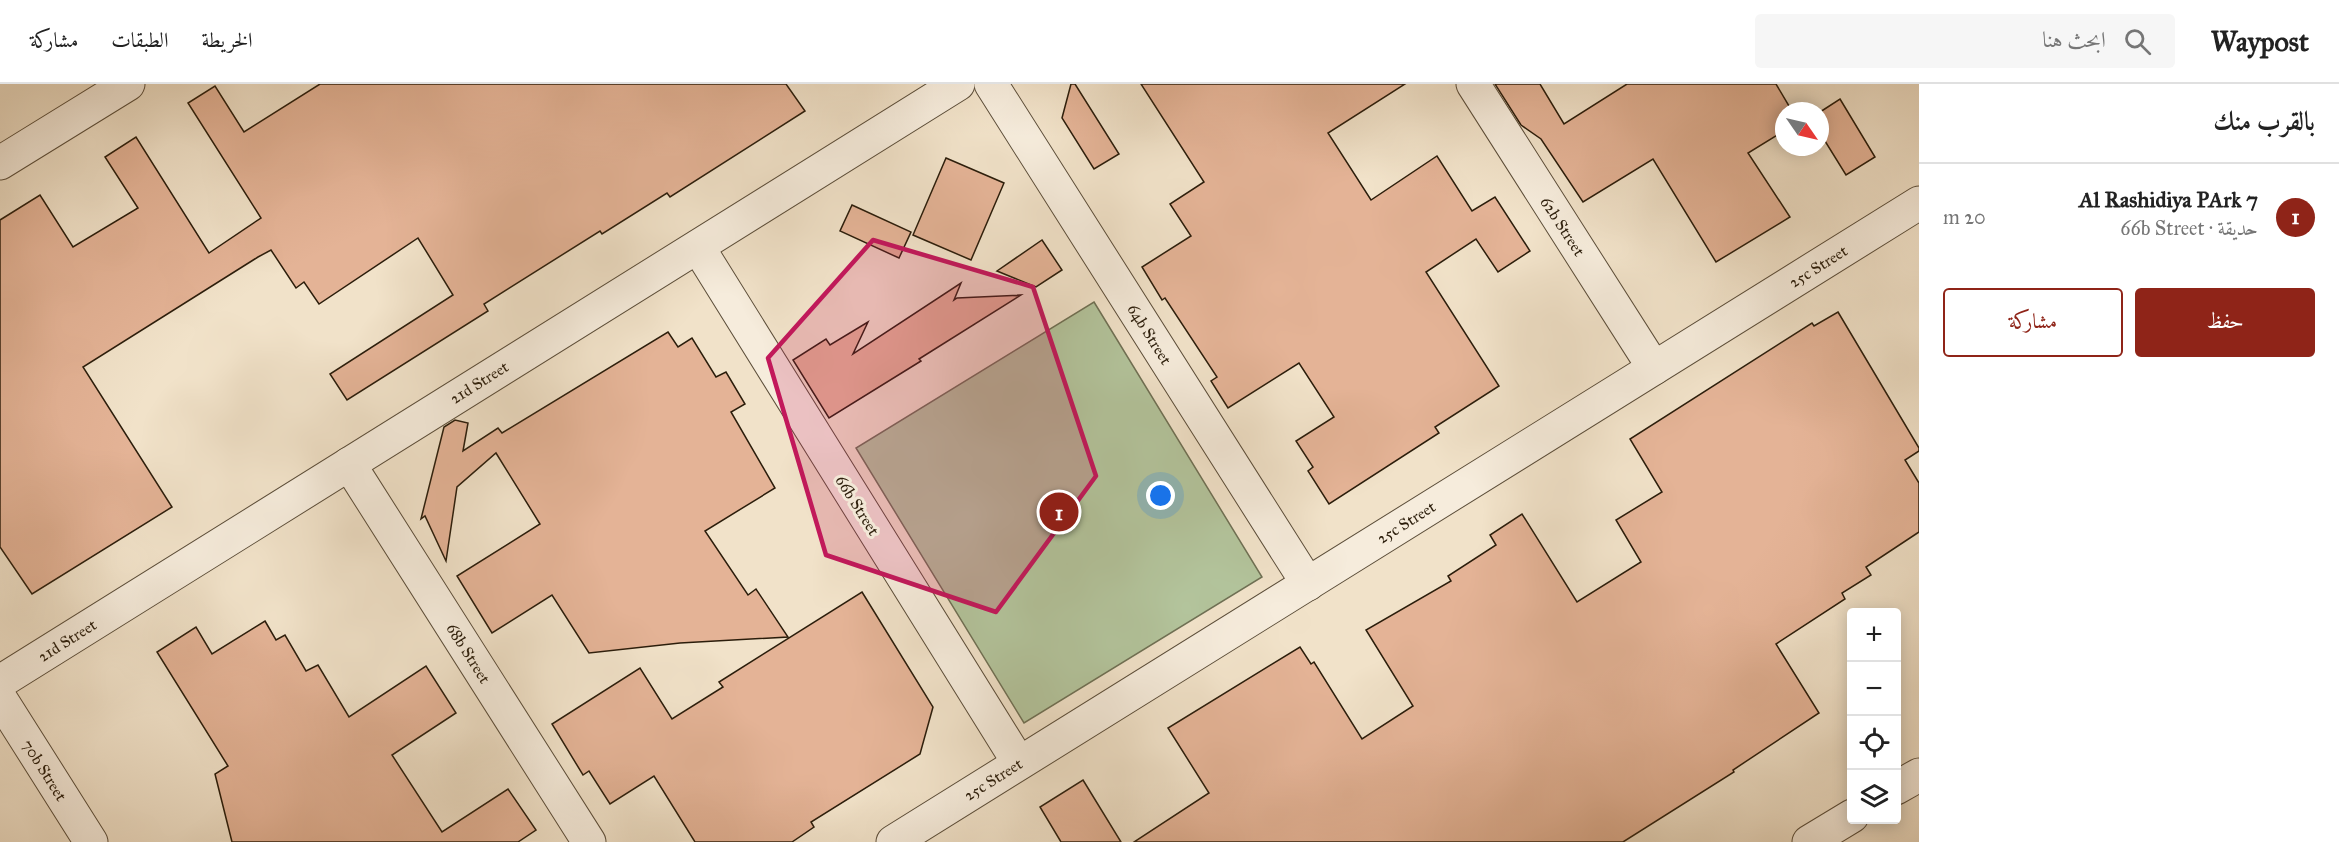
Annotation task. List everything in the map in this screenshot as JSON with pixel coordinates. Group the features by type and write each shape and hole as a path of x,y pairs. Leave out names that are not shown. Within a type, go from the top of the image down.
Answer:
{"street":[{"name":"21d Street","path":"0,682 958,84"},
{"name":"64b Street","path":"991,84 1308,584"},
{"name":"62b Street","path":"1473,84 1654,368"},
{"path":"0,163 118,87"},
{"name":"25c Street","path":"893,842 1919,203"},
{"name":"66b Street","path":"698,247 1019,763"},
{"name":"68b Street","path":"349,464 589,842"},
{"name":"70b Street","path":"0,698 91,842"},
{"path":"1901,785 1919,774"},
{"path":"1809,842 1847,818"}],"highlighted area":[{"path":"873,240 1033,287 1096,476 996,612 826,555 768,358"}],"green space":[{"path":"1094,302 1262,577 1024,723 856,448"}],"building":[{"path":"320,84 786,84 805,111 670,197 667,193 602,234 600,231 484,304 488,311 347,400 330,374 453,295 418,238 319,304 304,282 296,288 271,250 258,257 83,367 172,507 32,594 0,547 0,220 40,195 73,247 138,208 105,157 136,137 209,253 261,218 188,103 215,86 244,132"},
{"path":"1071,84 1075,84 1119,154 1094,169 1062,118"},
{"path":"1141,84 1405,84 1328,133 1371,200 1437,156 1472,211 1495,197 1530,251 1498,272 1476,239 1426,272 1499,386 1435,427 1439,433 1329,504 1308,471 1313,467 1296,441 1334,417 1299,363 1228,408 1211,381 1217,377 1165,298 1162,300 1142,267 1191,236 1170,204 1204,182"},
{"path":"1495,84 1540,84 1564,124 1627,84 1776,84 1787,102 1775,102 1775,136 1748,153 1790,217 1716,262 1653,159 1583,202 1541,139 1521,125"},
{"path":"1840,99 1875,157 1846,175 1829,148 1829,106"},
{"path":"946,158 1004,183 971,260 913,235"},
{"path":"852,205 911,232 899,258 840,231"},
{"path":"1042,240 1062,270 1036,287 997,271"},
{"path":"961,283 954,300 1021,295 829,418 793,360 826,339 830,345 868,322 853,354"},
{"path":"1838,312 1919,448 1919,451 1905,460 1919,483 1919,532 1866,567 1871,575 1842,593 1845,599 1776,644 1819,713 1733,770 1734,772 1623,842 1134,842 1209,793 1168,728 1300,647 1311,664 1314,662 1362,739 1413,706 1366,630 1451,581 1448,576 1496,545 1490,535 1522,514 1577,602 1641,562 1616,520 1662,492 1630,439 1812,323 1814,326"},
{"path":"668,332 678,347 692,338 716,377 726,372 745,404 731,412 775,488 705,531 748,595 756,589 788,637 680,643 589,653 552,595 492,633 457,576 540,524 496,453 457,487 446,561 425,516 421,519 444,427 455,420 468,423 463,451 498,428 502,433"},
{"path":"862,592 933,707 920,754 811,822 814,827 792,842 695,842 654,776 610,804 589,771 583,775 552,724 640,668 672,719 723,687 719,682"},
{"path":"265,621 276,640 285,635 306,671 318,665 349,717 426,666 456,713 392,755 442,832 508,789 536,830 518,842 232,842 215,774 228,766 157,652 196,627 212,654"},
{"path":"1083,780 1121,842 1061,842 1040,807"}],"place":[{"name":"Al Rashidiya PArk 7","path":"1059,512"}]}
